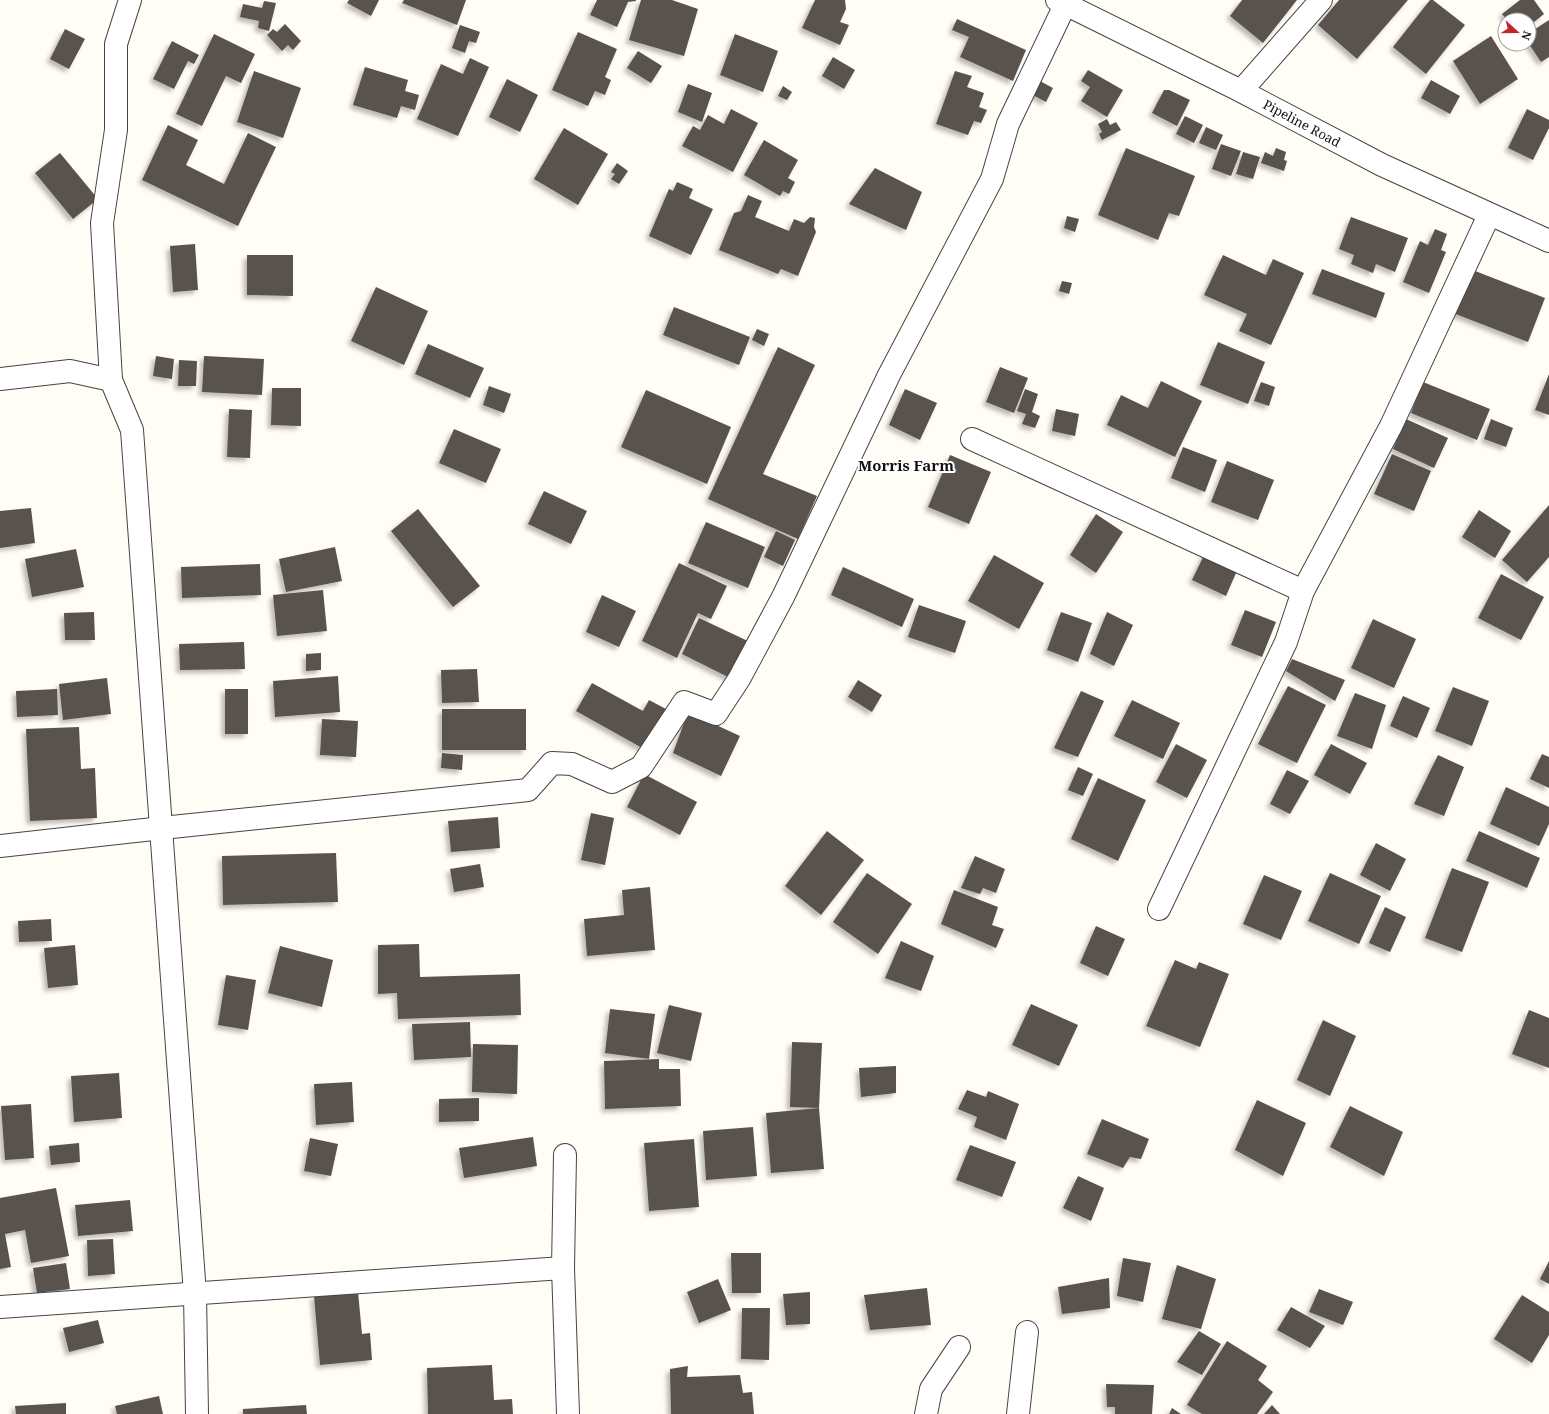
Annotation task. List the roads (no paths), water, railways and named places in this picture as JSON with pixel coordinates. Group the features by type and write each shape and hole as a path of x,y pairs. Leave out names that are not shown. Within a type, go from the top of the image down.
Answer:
{"street":[{"path":"130,0 116,44 116,130 102,223 111,380 132,430 195,1294 197,1414"},
{"path":"1241,91 1320,0"},
{"path":"0,846 528,790 552,763 572,764 612,782 641,766 684,702 716,714 739,679 784,597 889,375 992,179 1008,124 1061,2"},
{"name":"Pipeline Road","path":"1061,2 1241,91 1382,165 1549,241"},
{"path":"1159,909 1286,642 1303,591 1391,426 1489,215"},
{"path":"0,379 70,371 111,380"},
{"path":"972,439 1303,591"},
{"path":"565,1154 564,1268 568,1414"},
{"path":"0,1307 564,1268"},
{"path":"1018,1414 1027,1332"},
{"path":"926,1414 931,1388 959,1347"}],"district":[{"name":"Morris Farm","path":"906,465"}]}
